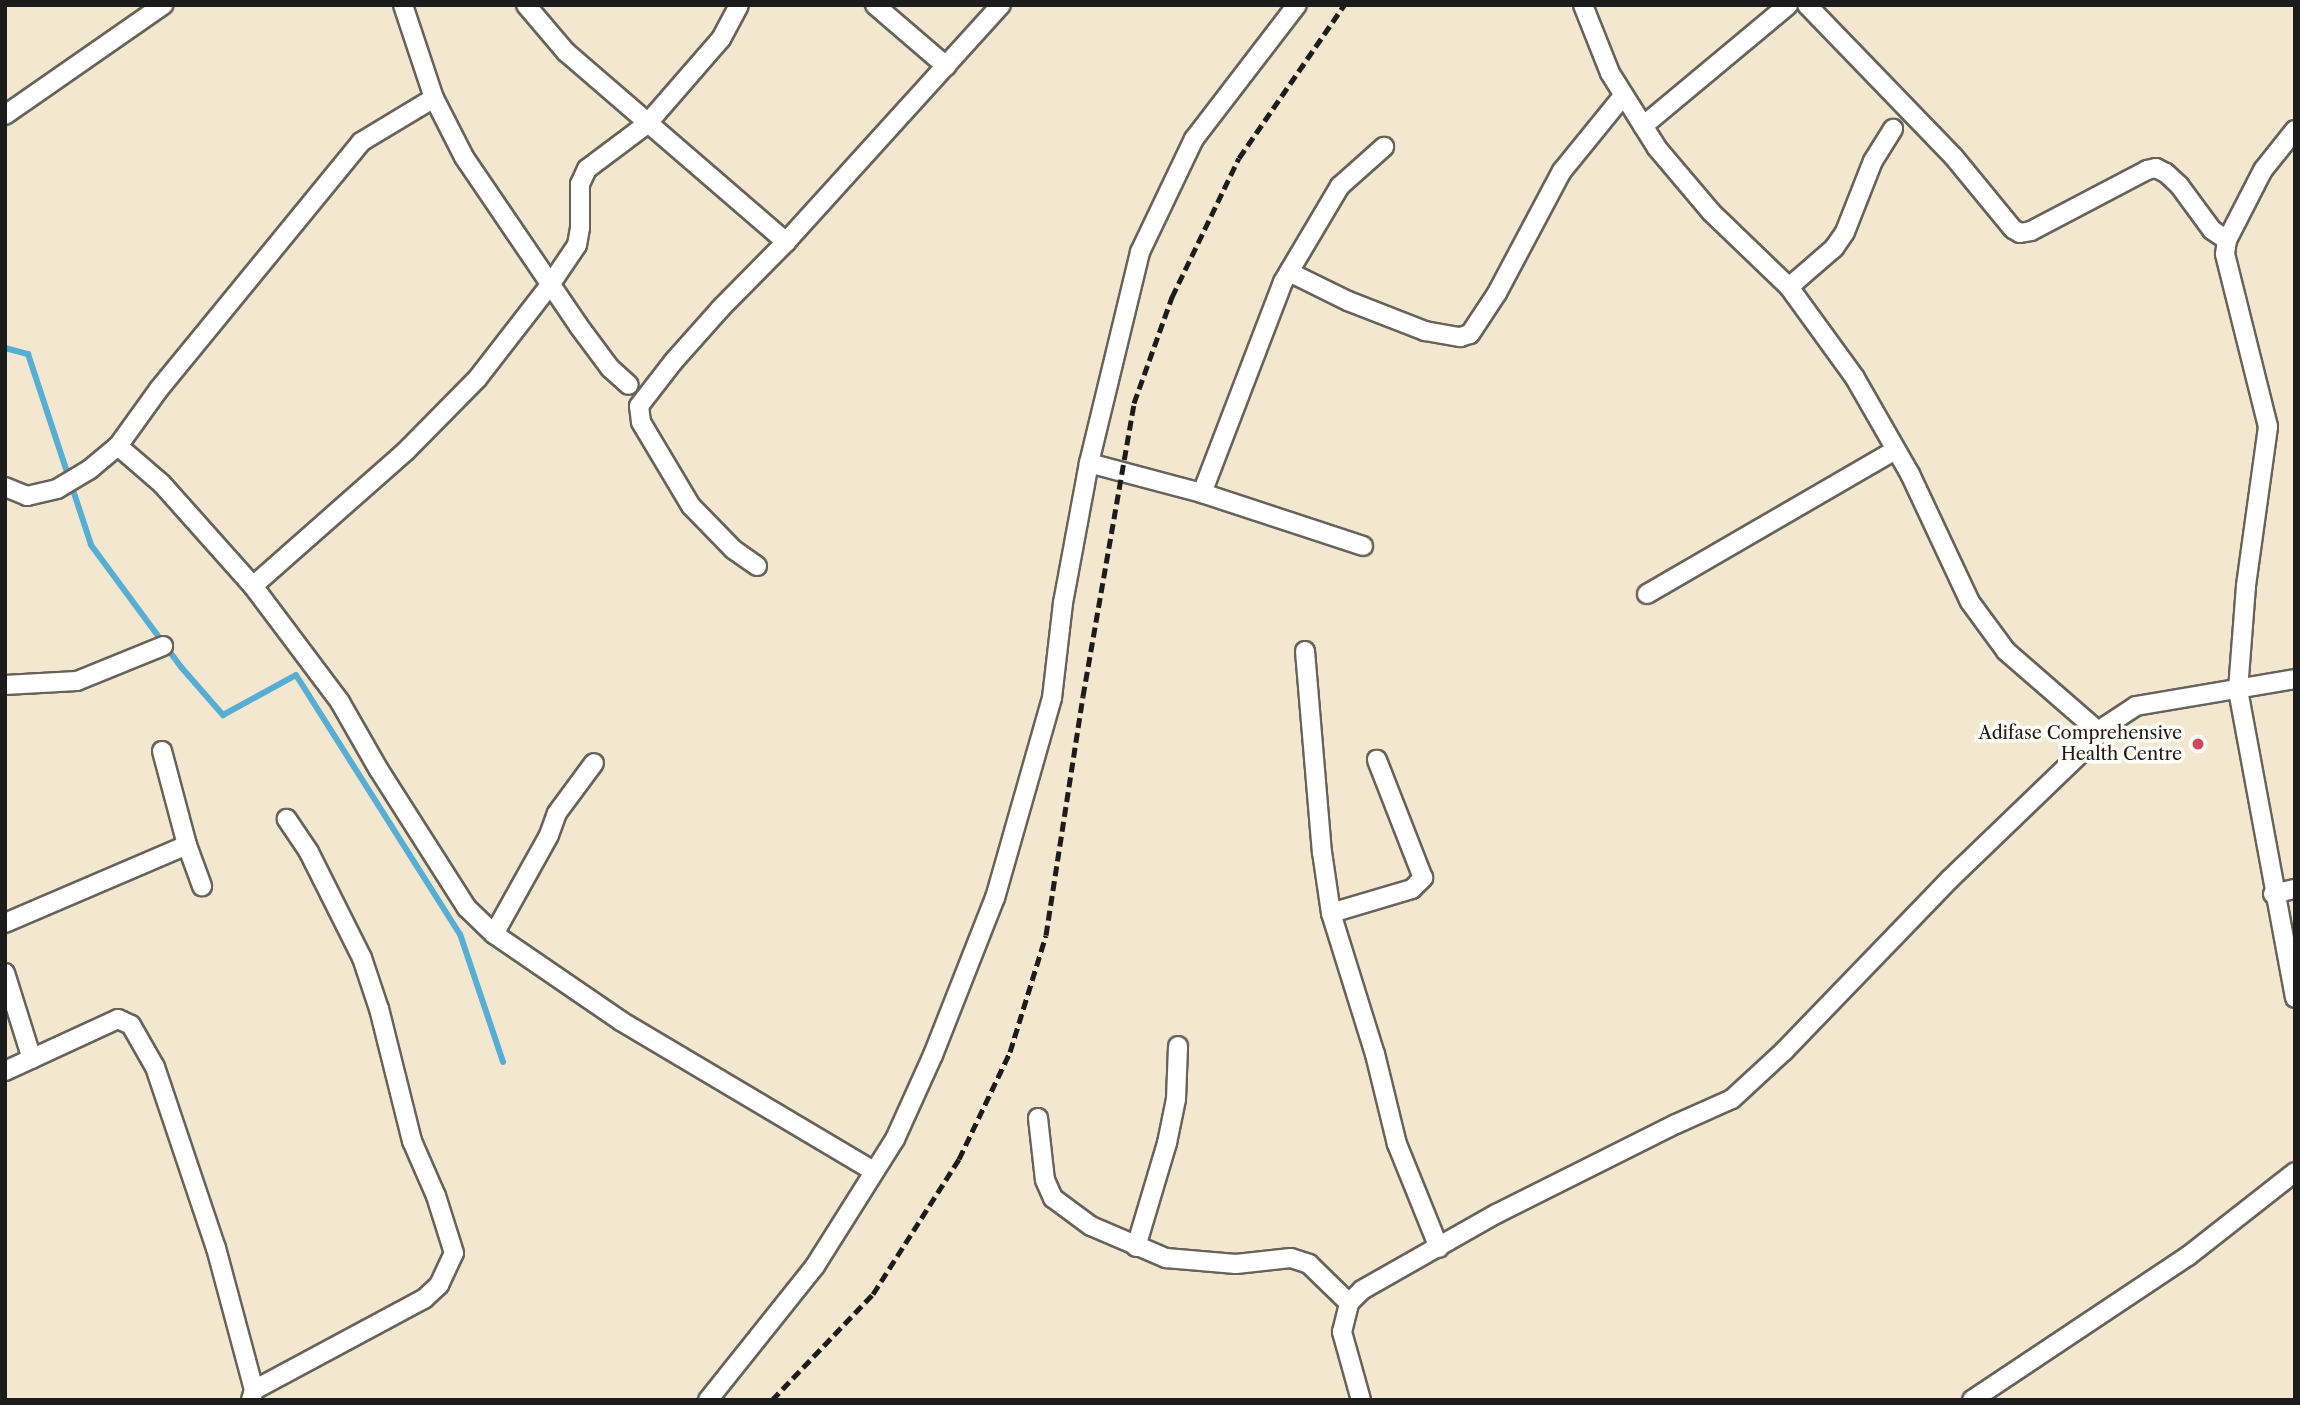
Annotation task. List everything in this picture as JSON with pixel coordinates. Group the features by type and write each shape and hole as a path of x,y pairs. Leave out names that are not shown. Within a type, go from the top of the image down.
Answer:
{"street":[{"path":"5,115 163,5"},
{"path":"403,5 434,98 464,157 550,285 610,368 629,385"},
{"path":"526,5 566,51 786,242"},
{"path":"253,586 415,442 477,379 550,285 580,237 580,184 587,169 647,124 721,39 739,5"},
{"path":"875,5 946,66"},
{"path":"757,566 733,549 691,506 641,422 639,406 689,344 786,242 1001,5"},
{"path":"708,1400 816,1266 895,1139 933,1055 1003,874 1052,698 1063,603 1089,463 1140,252 1194,139 1297,5"},
{"path":"1583,5 1610,73 1657,148 1711,212 1789,288 1855,379 1949,551 1970,602 2006,651 2098,730"},
{"path":"1643,126 1788,5"},
{"path":"1807,5 1953,156 2013,229 2020,233 2031,230 2147,170 2156,169 2166,173 2179,185 2212,230 2227,240"},
{"path":"1289,272 1348,301 1425,331 1460,337 1470,334 1497,293 1562,171 1623,96"},
{"path":"5,487 27,496 57,489 89,470 118,446 159,389 361,142 434,98"},
{"path":"1789,288 1834,248 1845,232 1873,161 1893,129"},
{"path":"2295,130 2263,170 2227,240 2225,254 2268,428 2246,586 2238,690 2255,770 2273,894 2295,998"},
{"path":"1202,493 1289,272 1340,186 1384,148"},
{"path":"118,446 162,484 253,586 340,702 379,770 467,908 494,934 621,1021 874,1171"},
{"path":"1647,594 1895,450"},
{"path":"1089,463 1202,493 1363,546"},
{"path":"5,685 77,681 163,646"},
{"path":"1305,651 1322,852 1331,913 1375,1054 1398,1144 1438,1248"},
{"path":"1361,1400 1342,1332 1349,1303 1362,1290 1562,1181 1732,1099 1784,1051 1949,880 2085,749 2098,730 2136,706 2295,679"},
{"path":"162,751 187,845 202,886"},
{"path":"1331,913 1367,905 1412,889 1423,878 1377,760"},
{"path":"494,934 549,835 557,813 594,764"},
{"path":"5,1070 118,1019 131,1025 155,1067 216,1248 252,1395 424,1299 439,1285 454,1253 436,1196 412,1141 379,1009 362,958 309,852 286,819"},
{"path":"5,923 187,845"},
{"path":"2273,894 2295,889"},
{"path":"5,973 32,1059"},
{"path":"1136,1247 1167,1143 1176,1099 1178,1045"},
{"path":"1038,1118 1045,1180 1052,1198 1091,1226 1166,1258 1236,1264 1291,1258 1309,1264 1349,1303"},
{"path":"1972,1400 2188,1256 2295,1172"}],"waterway":[{"path":"5,348 28,354 91,545 181,667 223,715 296,675 460,934 503,1062"}],"railway":[{"path":"772,1400 873,1294 959,1159 1010,1052 1046,935 1083,696 1134,403 1172,297 1239,158 1344,5"}],"place":[{"name":"Adifase Comprehensive Health Centre","path":"2198,744"}]}
